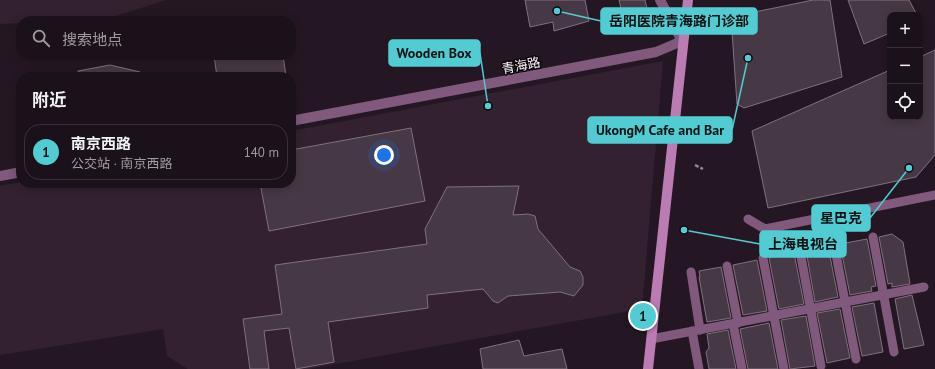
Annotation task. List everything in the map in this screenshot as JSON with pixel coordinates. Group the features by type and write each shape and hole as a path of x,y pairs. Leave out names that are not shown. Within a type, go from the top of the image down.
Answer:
{"main road":[{"path":"648,369 682,40 688,0"}],"street":[{"path":"660,0 682,40"},
{"name":"青海路","path":"296,120 656,52 682,40"},
{"path":"0,176 16,173"}],"lane":[{"path":"748,219 764,229 935,195"},
{"path":"873,237 894,352"},
{"path":"834,244 856,359"},
{"path":"800,251 821,366"},
{"path":"764,258 784,369"},
{"path":"727,266 742,369"},
{"path":"691,272 699,369"},
{"path":"651,339 924,287"}],"path":[{"path":"695,166 703,169"}],"shaded area":[{"path":"0,0 166,0 116,16 16,16 16,23 0,24"},
{"path":"663,61 642,309 308,369 188,369 167,356 163,329 0,355 0,186 16,183 16,188 296,188 296,130"}],"building":[{"path":"525,0 585,0 589,21 554,31 553,22 530,27"},
{"path":"619,0 645,0 651,27 627,33"},
{"path":"813,0 830,0 842,77 744,108 737,104 731,17"},
{"path":"848,0 909,0 915,12 887,12 887,34 864,44"},
{"path":"935,50 935,155 916,177 768,208 752,131 887,71 887,120 923,120 923,56"},
{"path":"215,60 284,60 285,72 216,72"},
{"path":"110,65 140,72 78,72"},
{"path":"411,128 425,201 269,231 261,188 296,188 296,149"},
{"path":"519,186 513,215 528,214 535,216 538,229 570,267 580,271 583,277 583,285 574,296 560,292 508,296 498,303 493,301 483,289 427,295 428,308 328,322 334,362 296,369 289,328 264,331 269,369 250,369 243,319 282,314 275,265 427,244 425,229 447,187"},
{"path":"892,234 903,242 910,284 892,287 892,283 888,284 879,237"},
{"path":"867,239 876,286 871,287 872,291 850,295 840,244"},
{"path":"828,246 838,297 815,302 806,250"},
{"path":"794,253 804,304 779,309 769,258"},
{"path":"757,260 767,311 743,315 733,265"},
{"path":"721,267 731,318 707,322 699,271"},
{"path":"912,295 924,345 904,349 895,299"},
{"path":"874,303 883,352 862,356 852,307"},
{"path":"840,309 850,358 827,363 817,313"},
{"path":"806,316 815,366 790,369 781,320"},
{"path":"769,323 778,369 748,369 740,329"},
{"path":"728,330 736,369 709,369 706,352 709,348 707,334"},
{"path":"519,340 524,356 562,349 567,369 483,369 480,349"}],"place":[{"name":"岳阳医院青海路门诊部","path":"557,11"},
{"name":"UkongM Cafe and Bar","path":"748,58"},
{"name":"Wooden Box","path":"488,106"},
{"name":"星巴克","path":"909,168"},
{"name":"上海电视台","path":"684,230"},
{"name":"南京西路","path":"643,316"}]}
